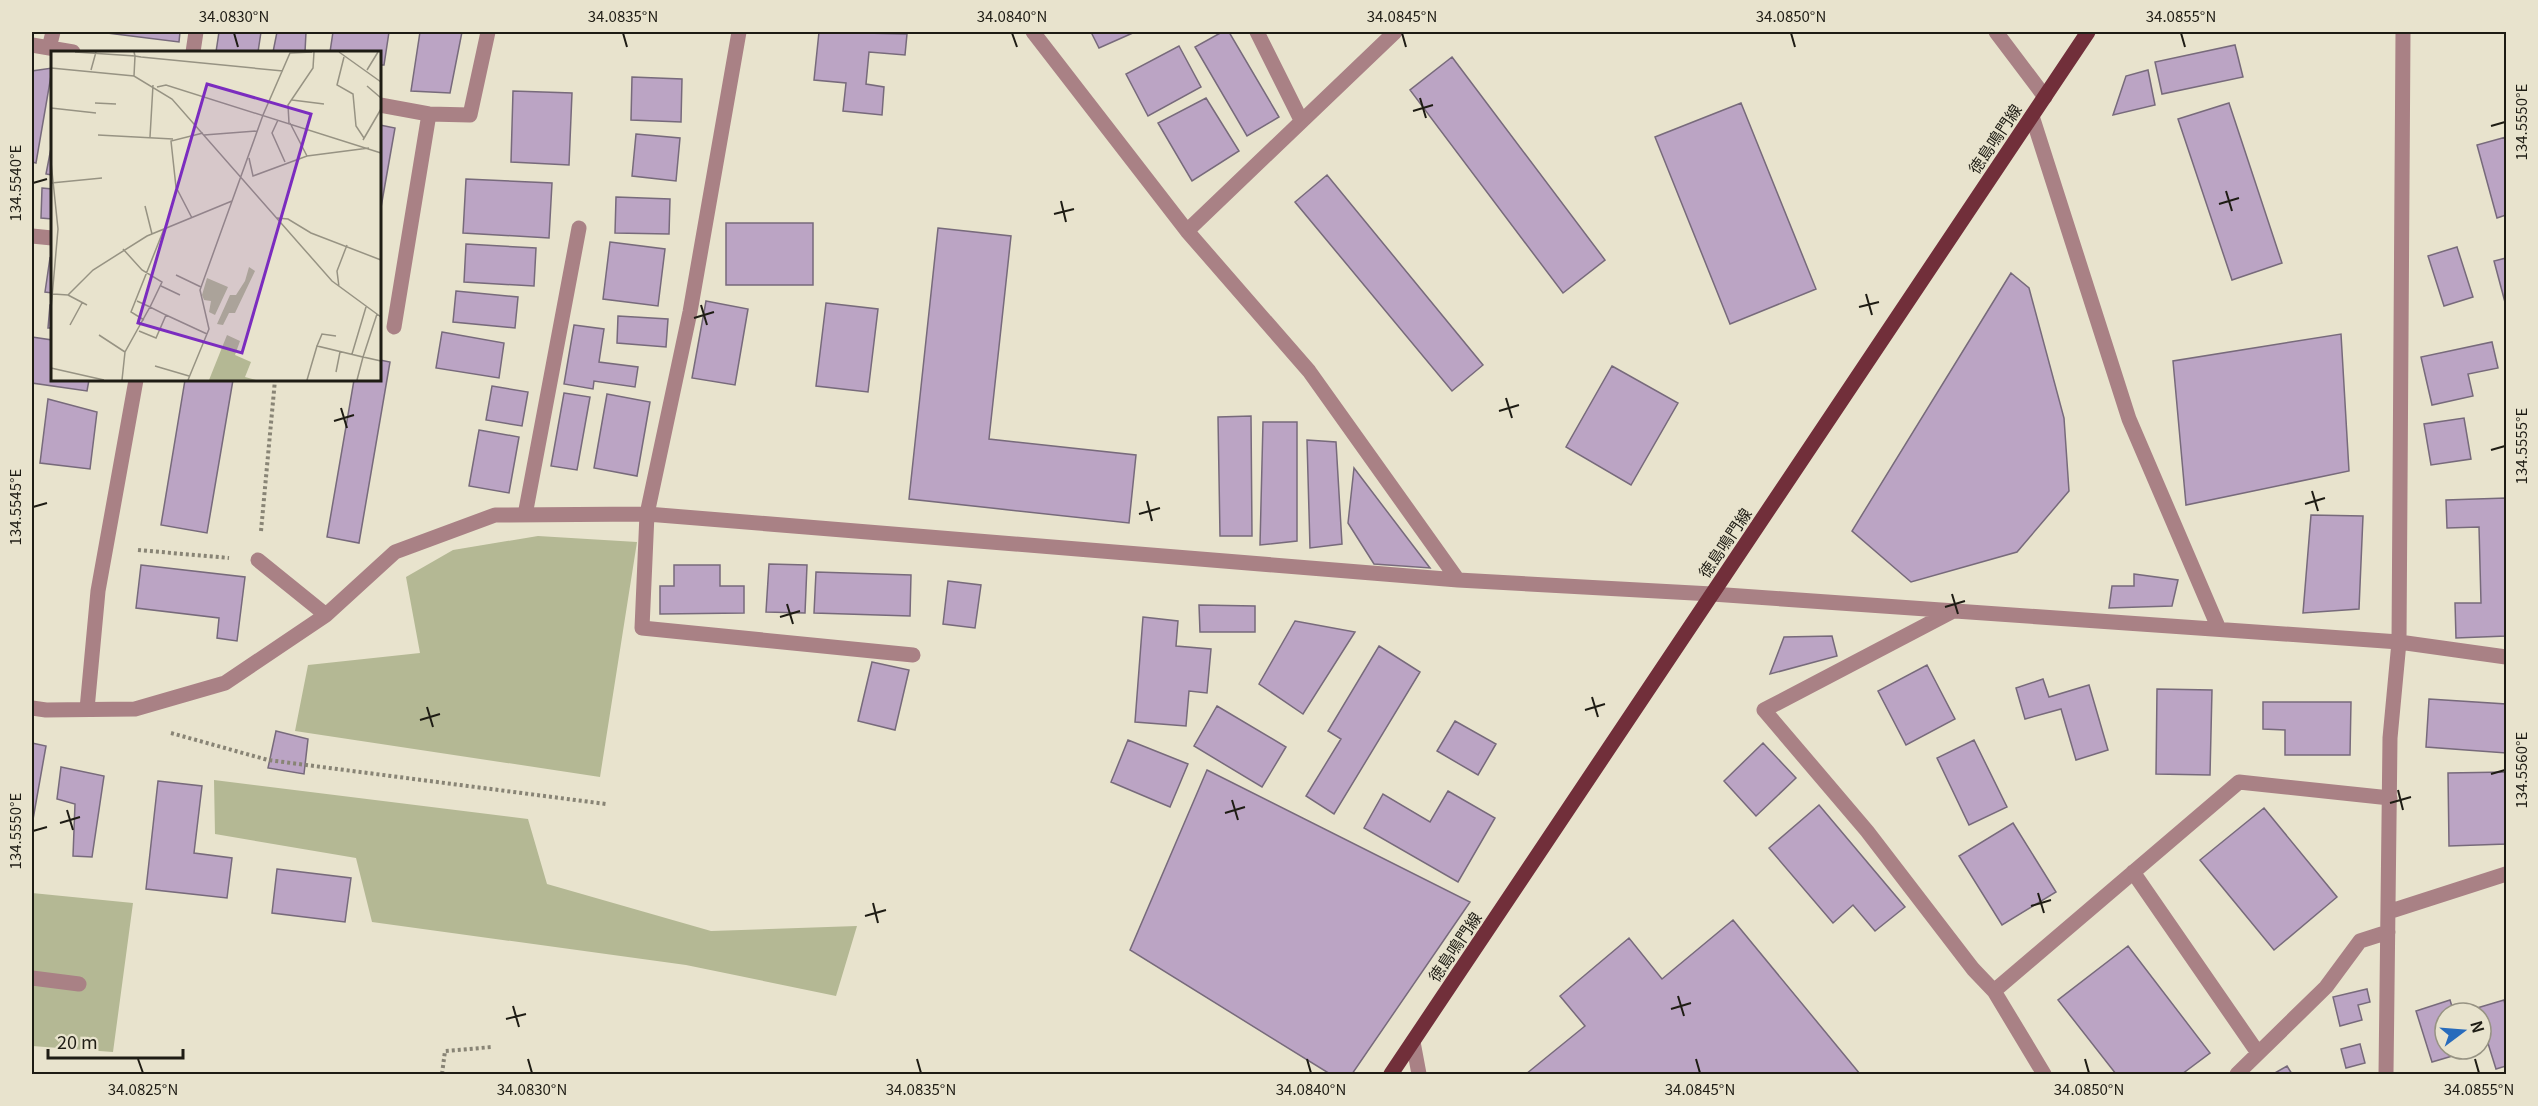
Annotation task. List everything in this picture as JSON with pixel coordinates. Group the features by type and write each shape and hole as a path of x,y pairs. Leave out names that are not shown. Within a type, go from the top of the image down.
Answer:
{"main road":[{"name":"徳島鳴門線","path":"1391,1074 2088,32"}],"street":[{"path":"49,48 53,32"},
{"path":"194,51 196,32"},
{"path":"381,105 429,114 470,115 488,32"},
{"path":"739,32 690,312 647,514 642,628 913,654"},
{"path":"1033,32 1187,231 1309,371 1458,580"},
{"path":"1257,32 1301,120"},
{"path":"1187,231 1395,32"},
{"path":"1996,32 2045,97"},
{"path":"2386,1074 2391,738 2399,642 2403,32"},
{"path":"32,45 67,51"},
{"path":"394,327 429,114"},
{"path":"2032,116 2129,419 2219,629"},
{"path":"525,515 579,228"},
{"path":"32,236 51,238"},
{"path":"87,709 98,591 136,381"},
{"path":"32,708 135,709 225,683 326,615 395,552 495,514 647,514 1458,580 1712,594 2399,642 2506,657"},
{"path":"258,560 326,615"},
{"path":"1953,611 1764,710 1867,831 1973,969 1994,991 2044,1074"},
{"path":"1994,991 2239,782 2390,798"},
{"path":"2133,872 2258,1053"},
{"path":"2388,912 2506,874"},
{"path":"2237,1074 2326,987 2360,941 2388,932"},
{"path":"32,978 79,984"},
{"path":"1413,1042 1419,1074"}],"path":[{"path":"105,547 258,560 275,381"},
{"path":"166,731 268,760 606,804"},
{"path":"442,1074 445,1051 492,1047"}],"green space":[{"path":"538,536 637,542 600,777 295,731 308,665 420,653 406,577 453,550"},
{"path":"214,780 528,819 547,884 711,931 857,926 836,996 686,965 372,922 356,858 215,834"},
{"path":"32,893 133,903 113,1052 32,1046"}],"building":[{"path":"99,32 180,32 179,42"},
{"path":"219,32 261,32 258,51 216,51"},
{"path":"277,32 306,32 305,51 273,51"},
{"path":"333,32 389,32 384,65 381,65 381,51 330,51"},
{"path":"420,32 462,32 450,93 411,91"},
{"path":"819,32 907,34 905,55 869,52 866,84 884,87 882,115 843,111 846,83 814,80"},
{"path":"1091,32 1135,32 1099,48"},
{"path":"1222,32 1229,32 1279,117 1247,136 1195,47"},
{"path":"2235,45 2243,77 2162,94 2155,62"},
{"path":"1179,46 1201,87 1148,116 1126,74"},
{"path":"1452,57 1605,260 1563,293 1410,90"},
{"path":"51,68 36,163 32,162 32,71"},
{"path":"2148,70 2155,105 2113,115 2126,76"},
{"path":"632,77 682,79 681,122 631,120"},
{"path":"513,91 572,93 569,165 511,162"},
{"path":"1206,98 1239,151 1192,181 1158,123"},
{"path":"1741,103 1816,289 1730,324 1655,137"},
{"path":"2229,103 2282,263 2232,280 2178,119"},
{"path":"381,125 395,128 381,207"},
{"path":"636,134 680,138 676,181 632,176"},
{"path":"2506,137 2506,215 2497,218 2477,145"},
{"path":"51,148 51,175 46,174"},
{"path":"1327,175 1483,365 1452,391 1295,202"},
{"path":"466,179 552,183 549,238 463,233"},
{"path":"42,188 51,189 51,219 41,218"},
{"path":"616,197 670,199 669,234 615,233"},
{"path":"726,223 813,223 813,285 726,285"},
{"path":"938,228 1011,236 989,439 1136,455 1129,523 909,499"},
{"path":"610,242 665,249 658,306 603,299"},
{"path":"466,244 536,248 534,286 464,282"},
{"path":"2457,247 2473,297 2444,306 2428,256"},
{"path":"50,258 51,293 45,292"},
{"path":"2506,258 2506,306 2494,261"},
{"path":"2011,273 2029,288 2064,418 2069,491 2017,552 1911,582 1852,531"},
{"path":"456,291 518,297 515,328 453,322"},
{"path":"706,301 748,309 735,385 692,378"},
{"path":"826,303 878,309 868,392 816,386"},
{"path":"50,305 51,305 51,328 48,328"},
{"path":"618,316 668,319 666,347 617,343"},
{"path":"574,325 604,329 599,362 638,367 635,387 594,381 593,389 564,384"},
{"path":"442,332 504,343 499,378 436,368"},
{"path":"2341,334 2349,471 2186,505 2173,361"},
{"path":"32,337 51,340 51,381 89,381 87,391 32,383"},
{"path":"2492,342 2498,368 2468,374 2473,396 2432,405 2421,357"},
{"path":"381,360 390,362 359,543 327,537 354,381 381,381"},
{"path":"1612,366 1678,403 1631,485 1566,447"},
{"path":"185,381 233,381 207,533 161,525"},
{"path":"492,386 528,392 522,426 486,420"},
{"path":"564,393 590,397 577,470 551,466"},
{"path":"607,394 650,402 637,476 594,468"},
{"path":"48,399 97,412 90,469 40,463"},
{"path":"1251,416 1252,536 1220,536 1218,417"},
{"path":"2464,418 2471,459 2431,465 2424,424"},
{"path":"1263,422 1297,422 1297,541 1260,545"},
{"path":"479,430 519,437 509,493 469,486"},
{"path":"1307,440 1336,442 1342,544 1310,548"},
{"path":"1354,468 1430,568 1374,564 1348,523"},
{"path":"2506,498 2506,636 2456,638 2455,603 2481,603 2479,527 2447,528 2446,500"},
{"path":"2311,515 2363,516 2359,609 2303,613"},
{"path":"769,564 807,565 805,613 766,612"},
{"path":"141,565 245,577 237,641 217,638 219,618 136,608"},
{"path":"674,565 720,565 720,586 744,586 744,613 660,614 660,586 674,586"},
{"path":"816,572 911,575 910,616 814,613"},
{"path":"2134,574 2178,580 2172,606 2109,608 2112,586 2134,586"},
{"path":"948,581 981,585 975,628 943,624"},
{"path":"1199,605 1255,606 1255,632 1200,632"},
{"path":"1143,617 1178,621 1176,646 1211,649 1207,693 1189,691 1186,726 1135,722"},
{"path":"1295,621 1355,632 1303,714 1259,684"},
{"path":"1832,636 1837,656 1770,674 1784,637"},
{"path":"1379,646 1420,672 1334,814 1306,796 1341,739 1328,731"},
{"path":"872,662 909,670 895,730 858,721"},
{"path":"1927,665 1955,719 1906,745 1878,691"},
{"path":"2043,679 2049,697 2089,685 2108,750 2076,760 2061,709 2025,719 2016,688"},
{"path":"2157,689 2212,690 2210,775 2156,774"},
{"path":"2429,699 2506,704 2506,753 2426,747"},
{"path":"2263,702 2351,702 2350,755 2285,755 2285,730 2263,729"},
{"path":"1217,706 1286,747 1262,787 1194,746"},
{"path":"1455,721 1496,744 1478,775 1437,751"},
{"path":"276,731 308,739 304,774 268,768"},
{"path":"1128,740 1188,764 1170,807 1111,782"},
{"path":"1974,740 2007,807 1969,825 1937,758"},
{"path":"32,743 46,746 32,825"},
{"path":"1763,743 1796,778 1756,816 1724,781"},
{"path":"61,767 104,776 92,857 73,856 75,804 57,799"},
{"path":"1207,770 1470,902 1352,1074 1330,1074 1130,950"},
{"path":"2506,772 2506,844 2449,846 2448,773"},
{"path":"158,781 202,786 194,853 232,858 227,898 146,889"},
{"path":"1448,791 1495,818 1458,882 1364,828 1383,794 1430,822"},
{"path":"1819,805 1905,907 1875,931 1853,905 1833,923 1769,848"},
{"path":"2264,808 2337,897 2274,950 2200,860"},
{"path":"2013,823 2056,892 2002,925 1959,856"},
{"path":"277,869 351,878 345,922 272,913"},
{"path":"1733,920 1860,1074 1526,1074 1585,1026 1560,996 1629,938 1662,979"},
{"path":"2128,946 2210,1053 2182,1074 2116,1074 2058,1000"},
{"path":"2367,989 2370,1002 2358,1005 2362,1020 2340,1026 2333,997"},
{"path":"2504,1000 2506,1009 2506,1066 2496,1069 2493,1059 2493,1003"},
{"path":"2433,1006 2433,1061 2435,1061 2432,1062 2416,1011"},
{"path":"2360,1044 2365,1063 2346,1068 2341,1049"},
{"path":"2287,1066 2292,1074 2273,1074"}]}
